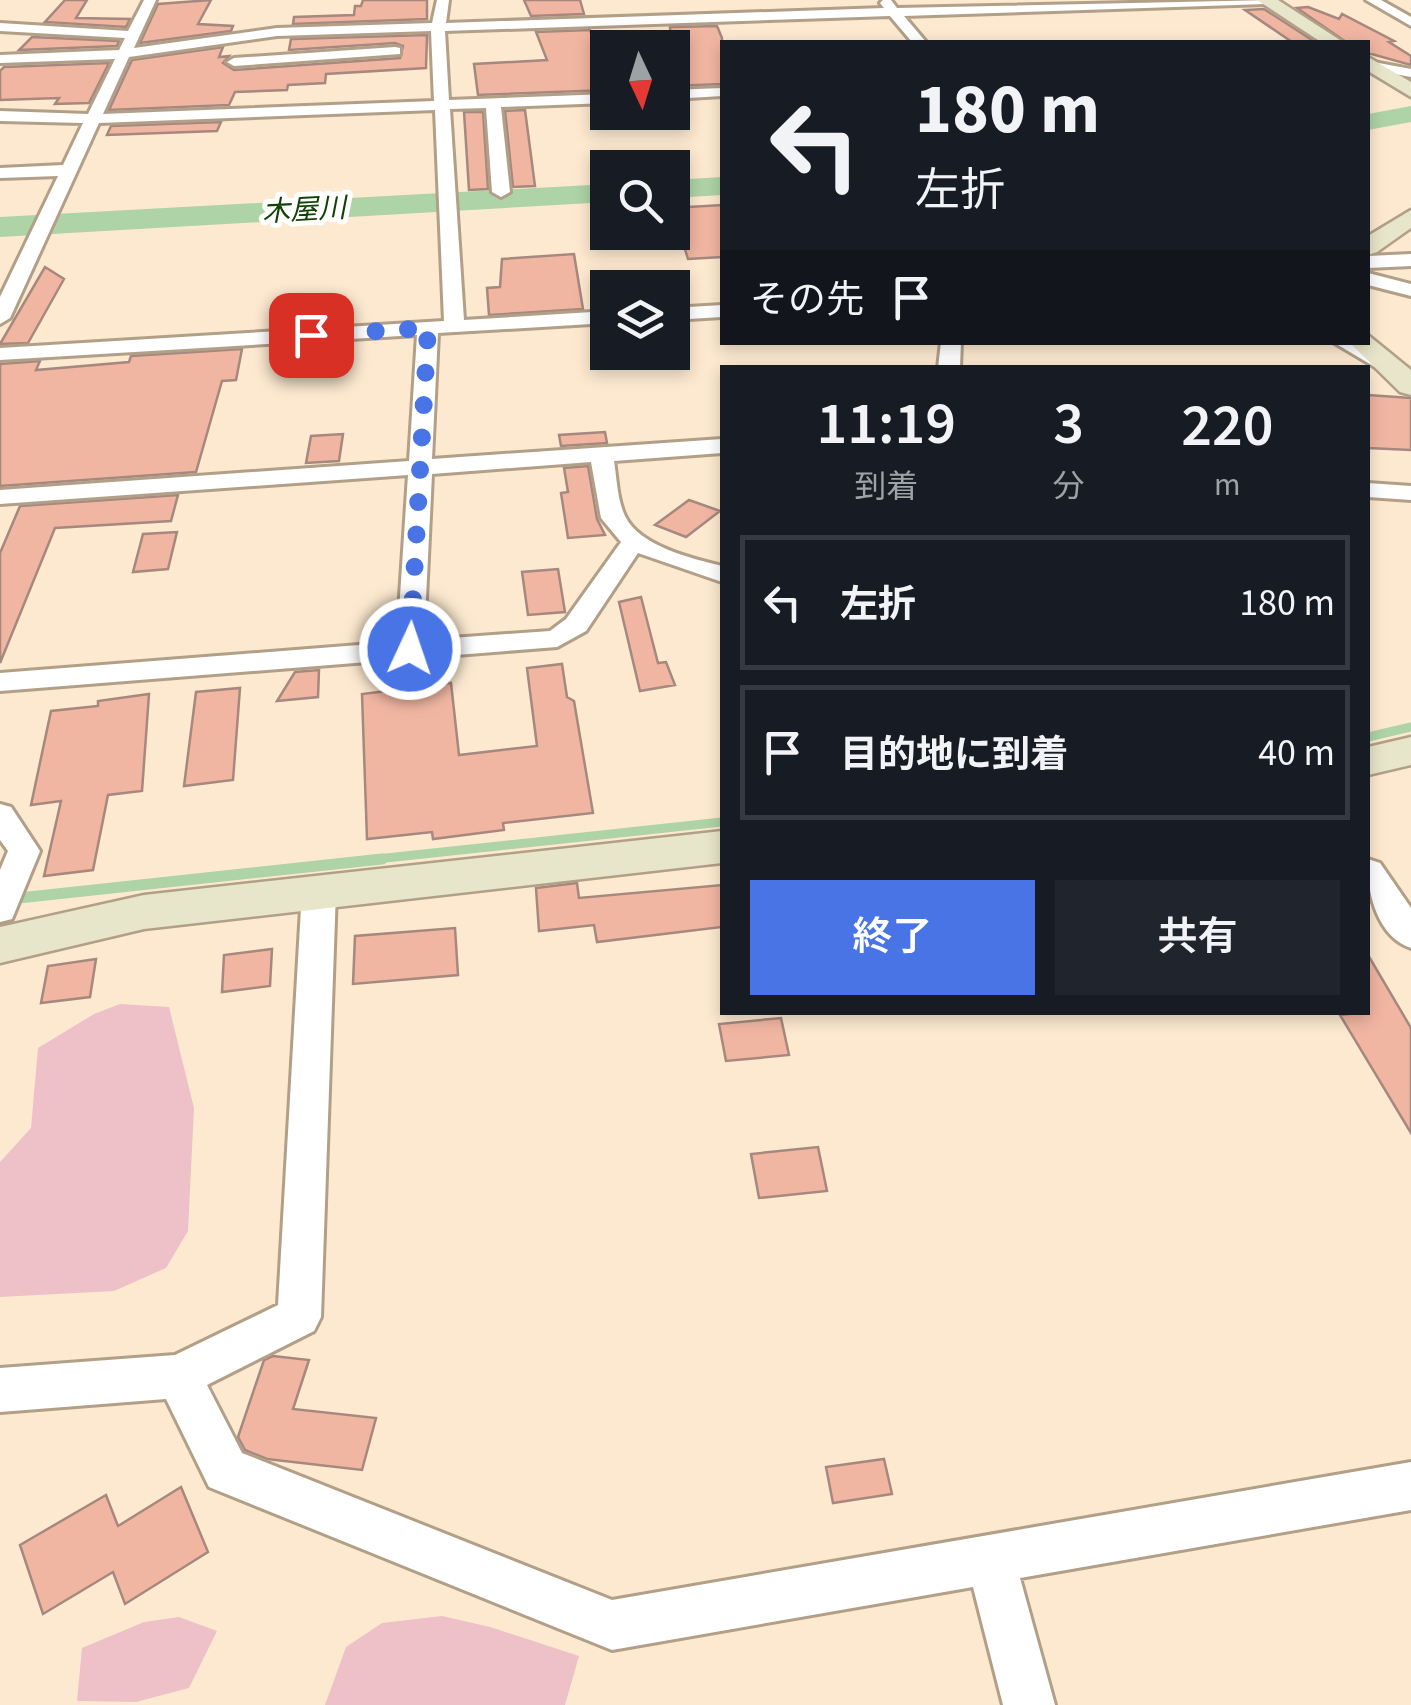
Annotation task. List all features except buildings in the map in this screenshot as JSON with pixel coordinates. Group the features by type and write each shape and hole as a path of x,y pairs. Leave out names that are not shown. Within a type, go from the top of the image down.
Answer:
{"street":[{"path":"0,318 72,170 79,142 150,0"},
{"path":"444,0 438,29 454,326"},
{"path":"883,0 917,40"},
{"path":"0,59 123,54 277,32 1266,0 1330,40"},
{"path":"1372,0 1411,22"},
{"path":"0,28 133,34"},
{"path":"234,36 235,87"},
{"path":"421,50 439,48"},
{"path":"0,116 93,119 403,50"},
{"path":"1370,64 1411,73"},
{"path":"1370,65 1411,91"},
{"path":"235,87 442,106 590,99"},
{"path":"690,93 720,92"},
{"path":"493,104 501,192"},
{"path":"0,174 72,170"},
{"path":"1370,246 1411,217"},
{"path":"1370,262 1411,260"},
{"path":"1370,280 1411,290"},
{"path":"690,313 720,311"},
{"path":"0,354 590,319"},
{"path":"410,649 428,328"},
{"path":"1349,345 1388,365"},
{"path":"1366,345 1411,386"},
{"path":"0,496 720,446"},
{"path":"602,455 613,520 636,540 689,567 720,574"},
{"path":"1370,490 1411,493"},
{"path":"0,682 557,639 576,625 636,540"},
{"path":"1370,761 1411,751"},
{"path":"0,815 24,851 0,910"},
{"path":"0,945 144,912 720,846"},
{"path":"1370,875 1411,936"},
{"path":"0,1390 178,1376 299,1317 320,891"},
{"path":"178,1376 226,1470 612,1625 1411,1486"},
{"path":"990,1559 1029,1705"}],"shaded area":[{"path":"120,1004 169,1007 194,1108 188,1231 166,1268 114,1291 0,1297 0,1162 31,1128 38,1048 94,1014"},
{"path":"442,1616 579,1656 565,1705 325,1705 346,1647 382,1623"},
{"path":"179,1617 217,1631 189,1688 136,1702 77,1701 82,1648 144,1622"}],"waterway":[{"name":"木屋川","path":"1370,122 1411,114"},
{"name":"木屋川","path":"690,188 720,186"},
{"name":"木屋川","path":"0,227 590,194"},
{"path":"1370,737 1411,727"},
{"path":"358,861 720,822"},
{"path":"0,900 382,859"}],"route":[{"path":"311,335 428,328 410,649"}]}
